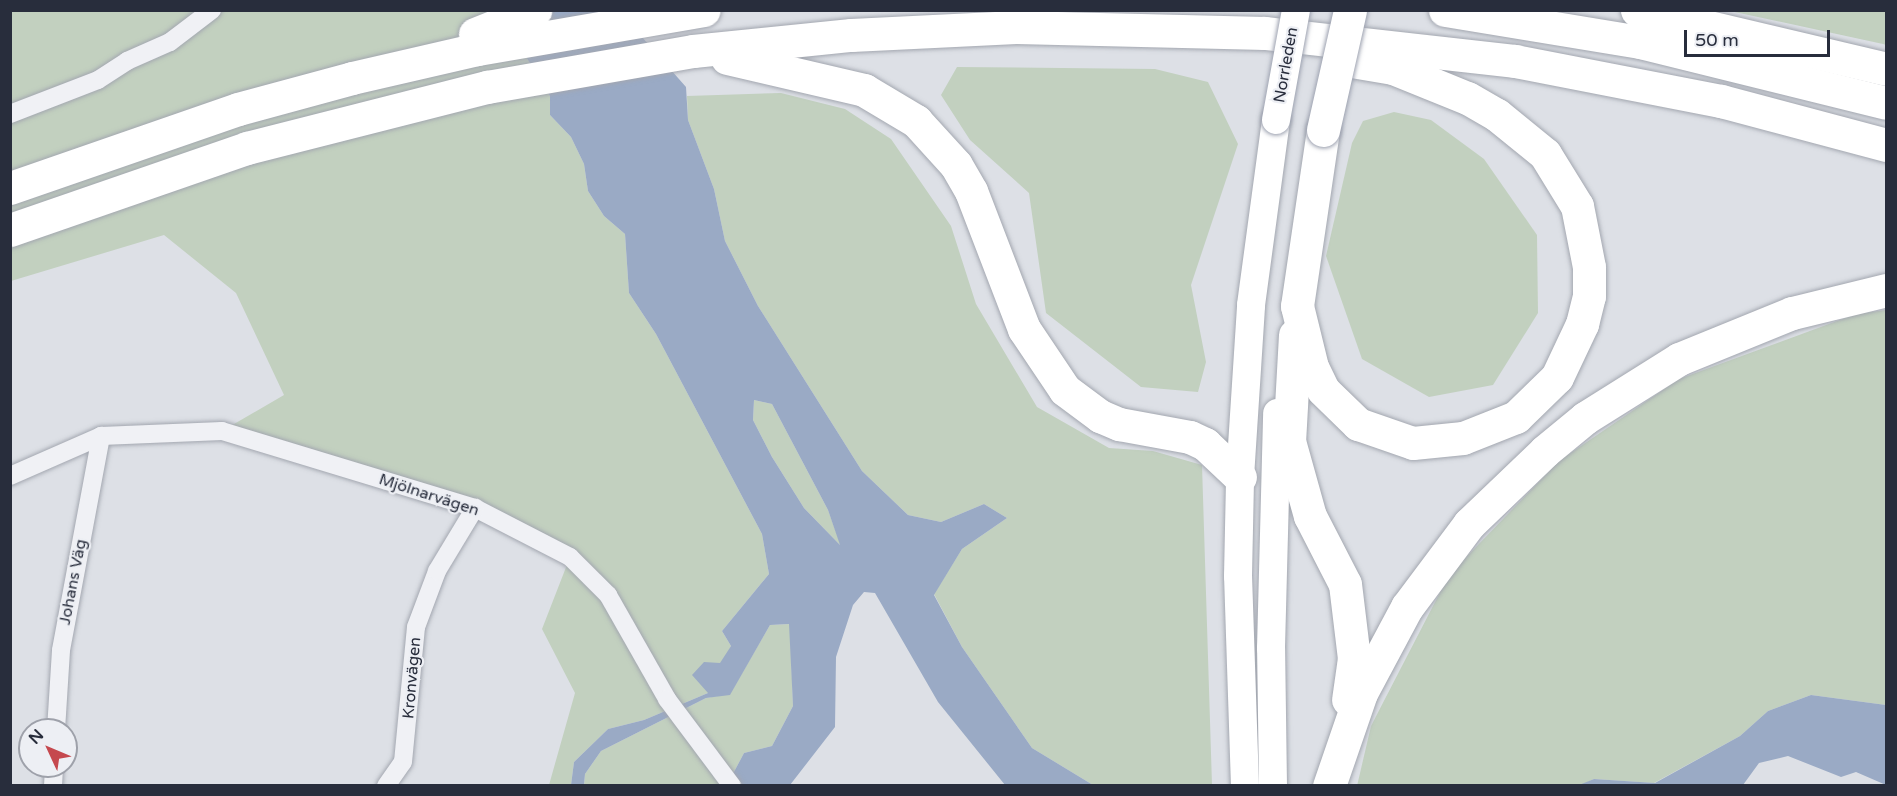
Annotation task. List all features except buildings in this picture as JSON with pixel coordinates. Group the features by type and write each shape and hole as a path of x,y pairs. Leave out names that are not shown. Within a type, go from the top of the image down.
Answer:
{"highway":[{"path":"477,41 535,10"},
{"path":"10,188 238,109 477,41 704,10"},
{"path":"1329,786 1343,737 1354,658 1345,584 1310,516 1289,441 1296,278 1316,129 1350,10"},
{"path":"1445,10 1640,42 1879,100"},
{"path":"1637,10 1887,69"},
{"path":"10,230 247,148 487,87 684,52 851,35 1016,27 1265,33 1453,52 1627,80 1887,145"},
{"path":"1265,33 1341,59 1393,68 1467,98 1523,132 1561,174 1577,206 1586,237 1589,296 1567,360 1538,399 1516,417 1463,438 1413,443 1358,424 1339,408 1316,375 1296,278"},
{"path":"684,52 838,82 893,104 916,121 956,165 971,191 1024,329 1065,390 1100,416 1119,424 1190,437 1205,444 1240,477"},
{"path":"1343,737 1382,650 1437,564 1503,489 1569,431 1628,389 1717,342 1792,313 1887,290"}],"main road":[{"name":"Norrleden","path":"1245,786 1238,576 1240,477 1251,305 1276,120 1296,10"},
{"path":"1316,129 1334,10"},
{"path":"1273,786 1273,477 1296,278"}],"street":[{"path":"10,114 41,100 98,80 127,61 170,42 212,10"},
{"name":"Mjölnarvägen","path":"10,476 101,436 222,430 476,508 570,557 608,595 667,699 692,729 728,780"},
{"name":"Johans Väg","path":"57,718 61,650 101,436"},
{"name":"Kronvägen","path":"386,786 403,762 416,627 436,571 476,508"}],"green space":[{"path":"11,11 498,11 550,96 550,115 571,137 584,164 588,191 604,216 625,234 629,293 656,334 762,534 769,574 722,631 731,646 708,693 644,720 608,729 574,762 571,785 549,785 575,693 542,629 570,557 475,508 222,431 284,395 236,293 164,235 11,281"},
{"path":"1730,11 1886,11 1886,45 1883,44"},
{"path":"957,67 1155,69 1208,82 1238,144 1191,285 1206,362 1198,392 1141,387 1046,313 1029,193 970,140 941,95"},
{"path":"781,93 845,109 891,139 951,226 976,304 1037,407 1109,448 1153,451 1202,465 1212,785 1093,785 1032,748 962,647 934,594 962,549 1007,518 984,504 941,522 908,515 862,471 758,306 725,241 714,189 688,120 687,96"},
{"path":"1394,112 1431,120 1484,159 1537,235 1538,313 1493,385 1429,397 1362,359 1326,256 1352,143 1363,121"},
{"path":"1886,310 1886,705 1811,695 1768,711 1740,736 1654,783 1594,779 1579,786 1357,786 1371,726 1449,575 1559,461 1679,379 1856,314"},
{"path":"754,400 772,404 828,510 841,546 804,508 772,457 753,420"},
{"path":"790,624 793,706 772,746 744,753 727,785 584,786 585,774 601,751 706,698 730,694 770,625"}],"water":[{"path":"498,11 619,11 686,87 688,120 714,189 725,241 758,306 862,471 908,515 941,522 984,504 1007,518 962,549 934,595 962,647 1032,748 1093,785 1005,785 938,702 875,593 864,592 853,605 836,657 835,727 790,785 727,785 744,753 772,746 793,706 789,624 770,625 730,695 706,698 601,751 585,774 584,785 571,785 574,762 608,729 644,720 708,693 692,675 704,662 720,663 731,646 722,631 769,574 762,534 656,334 629,293 625,234 604,216 588,191 584,164 571,137 550,115 550,96","holes":["754,400 772,404 828,510 840,545 804,508 772,457 753,420"]},
{"path":"1811,695 1886,705 1886,785 1856,772 1841,777 1788,756 1759,763 1743,785 1579,785 1594,779 1655,783 1740,736 1768,711"}]}
